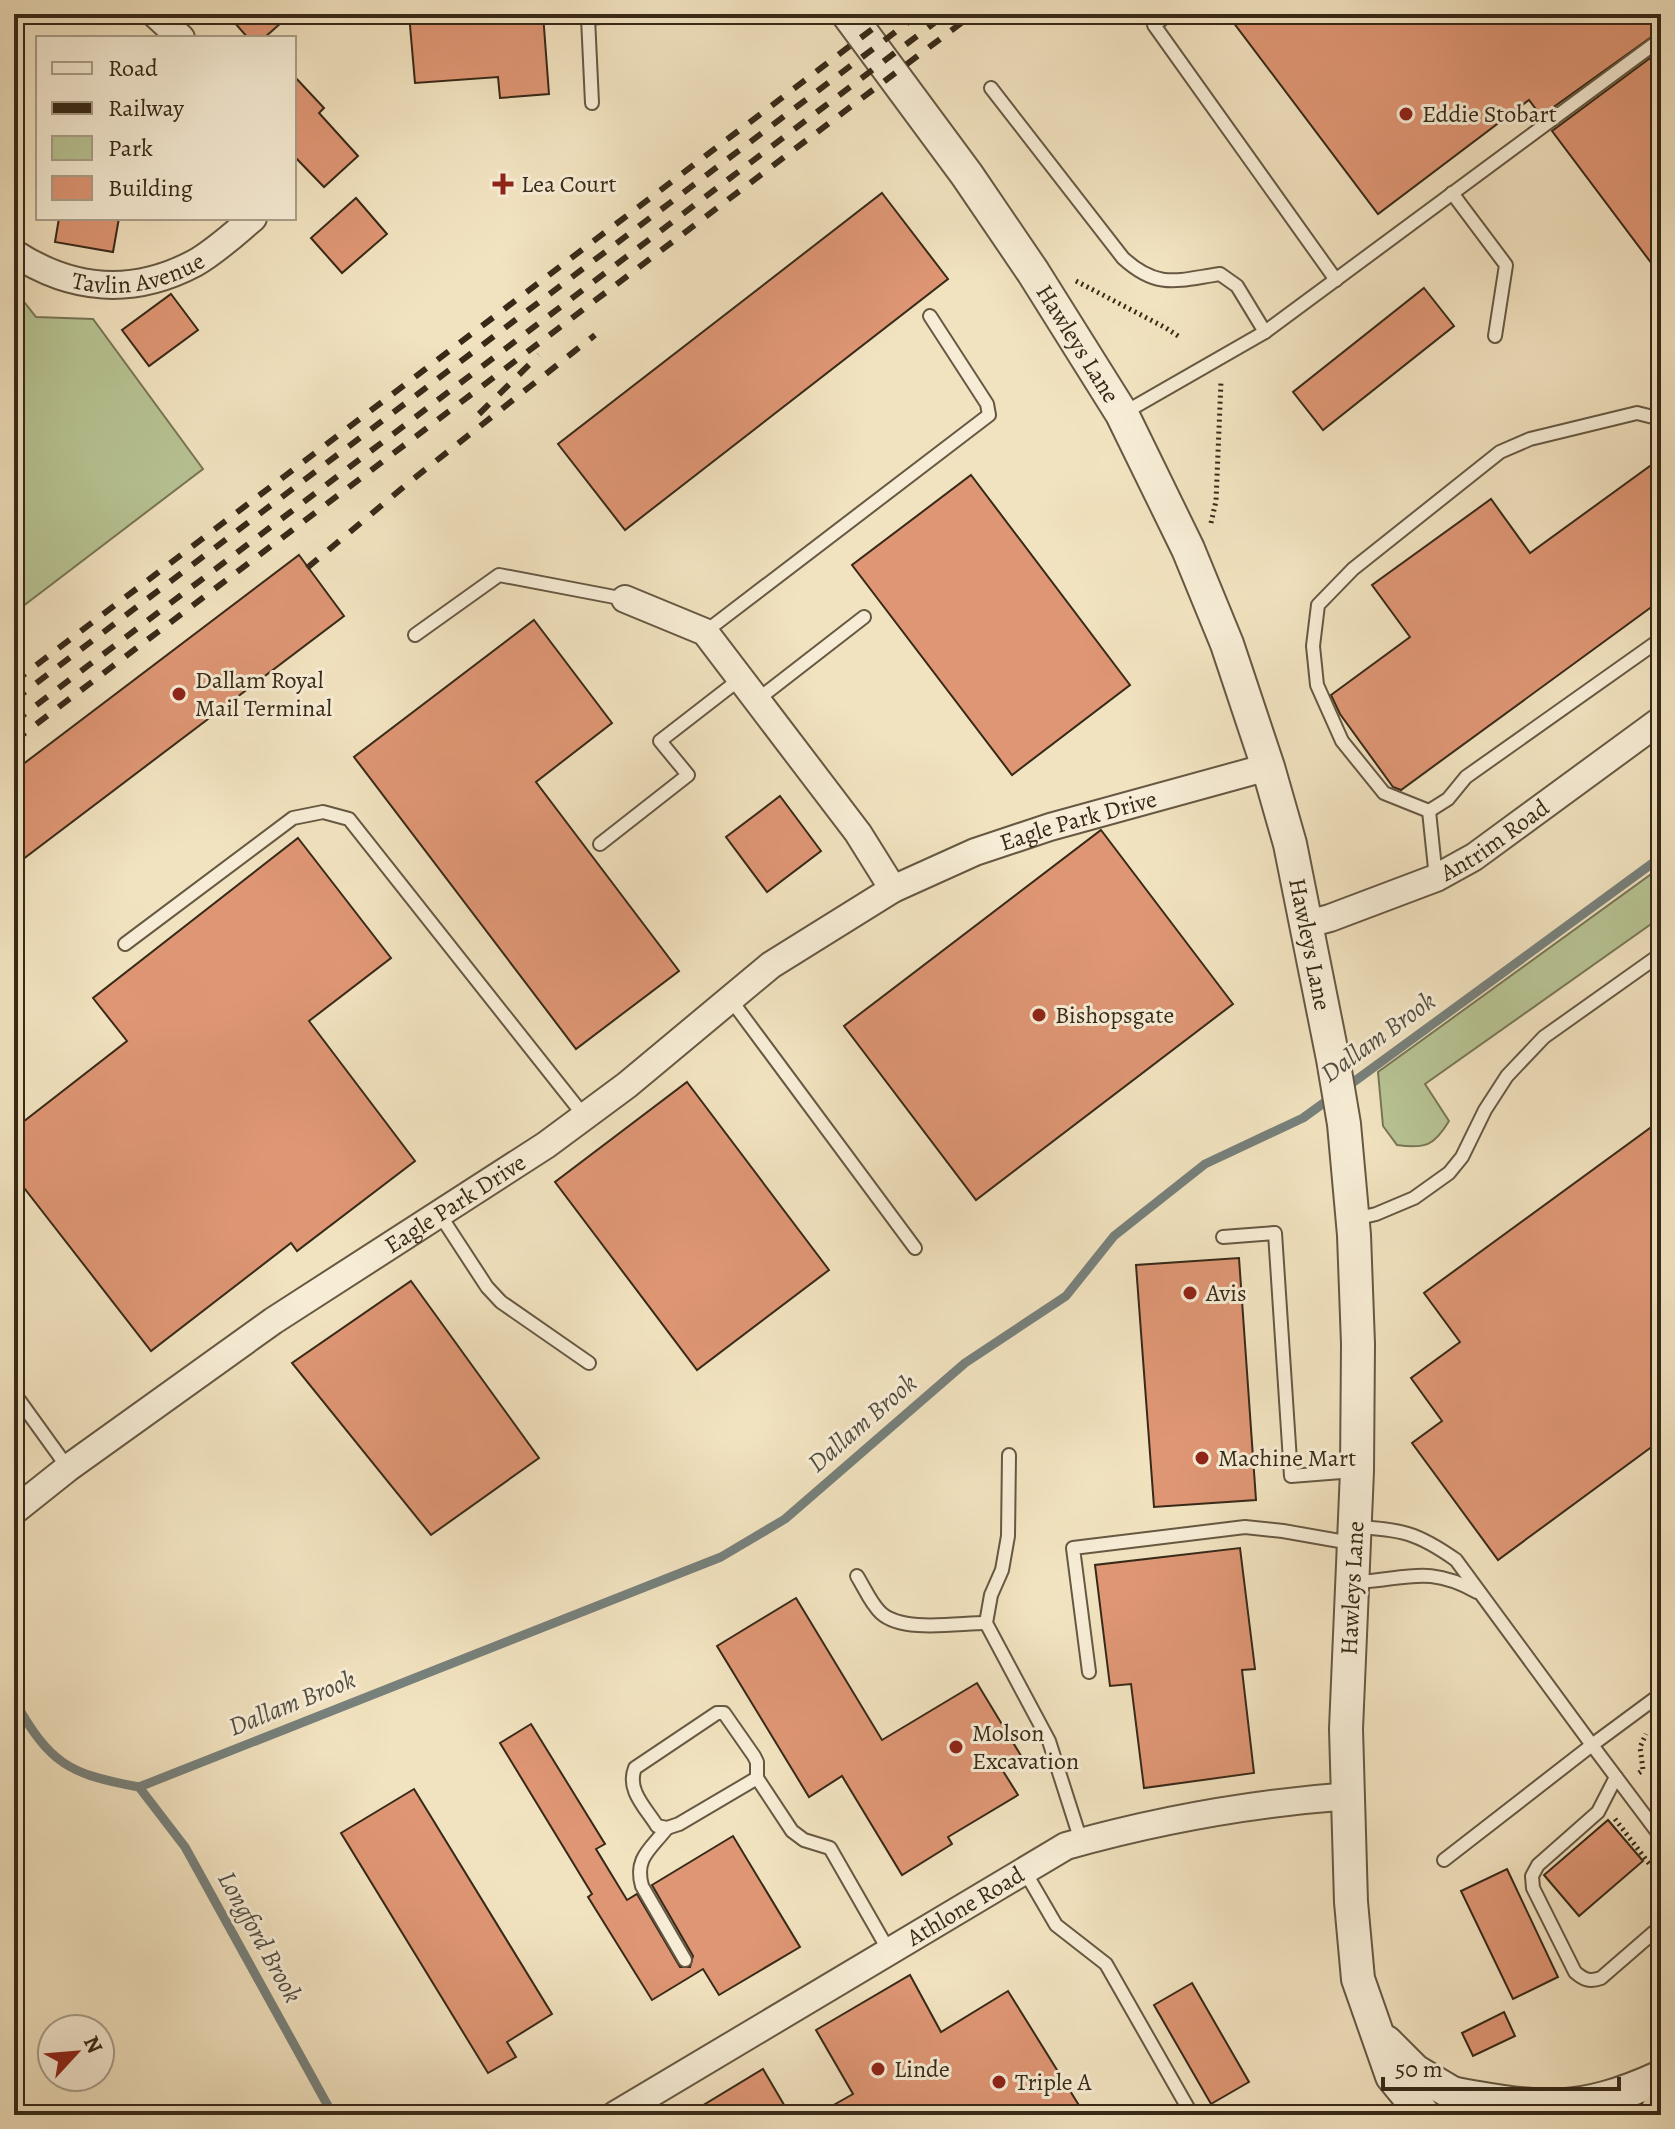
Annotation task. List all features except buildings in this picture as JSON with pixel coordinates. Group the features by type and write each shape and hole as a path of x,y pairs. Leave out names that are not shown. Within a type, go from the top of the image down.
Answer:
{"street":[{"path":"155,14 179,36"},
{"name":"Hawleys Lane","path":"848,14 967,175 1033,272 1122,414 1188,549 1227,644 1290,844 1308,924 1344,1124 1352,1219 1358,1344 1357,1471 1346,1729 1351,1902 1358,1979 1392,2076 1424,2115"},
{"name":"Tavlin Avenue","path":"14,253 63,279 103,284 141,282 196,262 250,220"},
{"path":"625,599 705,632 858,833 893,889"},
{"name":"Antrim Road","path":"1308,924 1436,878 1474,857 1661,720"},
{"name":"Eagle Park Drive","path":"14,1511 68,1468 273,1321 440,1215 585,1117 771,965 893,889 975,852 1050,827 1268,767"},
{"name":"Athlone Road","path":"615,2115 1066,1846 1126,1828 1350,1796"},
{"name":"Hawleys Lane","path":"1378,2034 1415,2071 1487,2115"},
{"path":"1456,2094 1521,2106 1576,2106 1606,2100 1661,2077"}],"lane":[{"path":"592,103 588,18 641,14"},
{"path":"1169,14 1154,25 1336,280"},
{"path":"1122,414 1265,332 1661,39"},
{"path":"991,88 1123,258 1141,275 1165,282 1220,274 1237,286 1265,332"},
{"path":"1452,193 1506,265 1495,336"},
{"path":"705,632 989,415 987,404 930,316"},
{"path":"1429,811 1384,793 1342,741 1317,685 1313,646 1318,605 1353,569 1500,452 1530,439 1637,413 1661,419"},
{"path":"415,635 499,575 625,599"},
{"path":"757,700 864,617"},
{"path":"1429,811 1448,799 1466,777 1661,639"},
{"path":"600,844 688,775 660,741 740,679"},
{"path":"1429,811 1436,878"},
{"path":"125,944 293,818 323,812 349,819 585,1117"},
{"path":"1352,1219 1376,1214 1414,1198 1449,1173 1462,1157 1485,1110 1507,1076 1544,1037 1661,954"},
{"path":"731,1000 915,1248"},
{"path":"440,1215 487,1287 501,1302 589,1363"},
{"path":"1223,1237 1275,1233 1291,1476 1357,1471"},
{"path":"14,1393 68,1468"},
{"path":"1009,1455 1008,1536 1002,1570 991,1595 986,1623 1049,1741 1081,1841"},
{"path":"1089,1672 1073,1548 1245,1527 1355,1535 1406,1532 1431,1542 1456,1560 1661,1837"},
{"path":"1352,1582 1422,1574 1442,1576 1483,1595"},
{"path":"857,1576 881,1614 899,1622 911,1626 986,1623"},
{"path":"1444,1860 1661,1694"},
{"path":"757,1778 667,1828 657,1826 633,1788 631,1778 635,1768 717,1713 728,1715 754,1756 757,1778 792,1831 804,1840 830,1848 889,1951"},
{"path":"1619,1781 1598,1812 1538,1865 1532,1876 1533,1888 1575,1972 1583,1979 1593,1981 1601,1978 1661,1926"},
{"path":"667,1828 643,1856 638,1873 642,1886 685,1960"},
{"path":"1024,1870 1056,1925 1106,1964 1192,2115"}],"path":[{"path":"1072,279 1181,338"},
{"path":"1210,528 1216,501 1221,380"},
{"path":"1619,1781 1643,1770 1640,1747 1651,1725"}],"green space":[{"path":"14,289 36,317 93,319 203,469 14,613"},
{"path":"1661,867 1661,917 1425,1084 1449,1121 1428,1144 1397,1145 1383,1126 1378,1072"}],"waterway":[{"name":"Dallam Brook","path":"1344,1089 1661,857"},
{"name":"Dallam Brook","path":"14,1700 39,1739 63,1763 95,1777 139,1787 721,1557 785,1519 965,1363 1066,1296 1114,1236 1205,1164 1303,1118 1332,1097"},
{"name":"Longford Brook","path":"139,1787 185,1847 333,2115"}],"railway":[{"path":"14,682 892,14"},
{"path":"14,700 919,14"},
{"path":"14,722 946,14"},
{"path":"14,741 973,14"},
{"path":"307,568 407,484 595,335"},
{"path":"479,414 539,355"}],"place":[{"name":"Eddie Stobart","path":"1406,114"},
{"name":"Lea Court","path":"503,184"},
{"name":"Dallam Royal Mail Terminal","path":"179,694"},
{"name":"Bishopsgate","path":"1039,1015"},
{"name":"Avis","path":"1190,1293"},
{"name":"Machine Mart","path":"1202,1458"},
{"name":"Molson Excavation","path":"956,1747"},
{"name":"Linde","path":"878,2069"},
{"name":"Triple A","path":"999,2082"}]}
